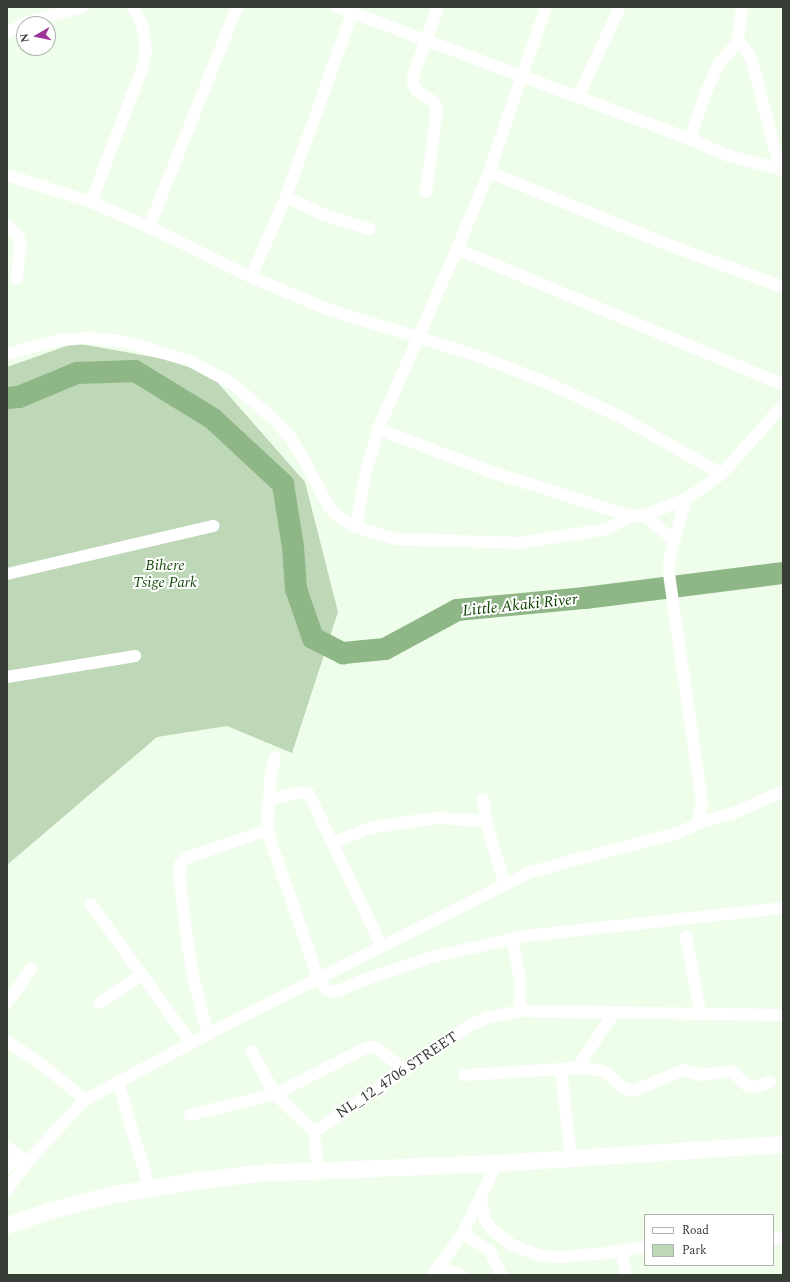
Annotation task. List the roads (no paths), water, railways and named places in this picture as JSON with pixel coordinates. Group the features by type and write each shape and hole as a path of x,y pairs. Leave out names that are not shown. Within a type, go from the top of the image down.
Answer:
{"street":[{"path":"7,32 31,21 83,7"},
{"path":"91,202 143,66 146,50 142,24 133,7"},
{"path":"149,226 237,7"},
{"path":"337,7 352,14 427,40 690,139 729,156 782,169 752,60 744,47 738,42"},
{"path":"426,192 437,110 434,102 416,90 413,84 413,76 438,7"},
{"path":"356,527 365,476 378,429 458,249 489,172 546,7"},
{"path":"578,97 620,7"},
{"path":"690,139 707,90 720,63 738,42 742,7"},
{"path":"251,277 286,197 352,14"},
{"path":"489,172 666,244 783,287"},
{"path":"7,174 91,202 149,226 251,277 327,308 481,358 550,384 619,416 722,474"},
{"path":"286,197 324,215 370,229"},
{"path":"7,226 18,238 20,244 17,279"},
{"path":"458,249 783,385"},
{"path":"7,354 59,340 85,338 122,341 190,361 233,384 272,418 290,437 304,458 329,507 335,514 356,527 395,539 520,543 607,529 631,516"},
{"path":"378,429 491,472 631,516 645,515 686,499 722,474 783,405"},
{"path":"686,499 670,556 669,573 676,613 702,803 697,824"},
{"path":"645,515 674,540"},
{"path":"7,574 214,526"},
{"path":"7,677 135,656"},
{"path":"275,758 270,779 267,830 318,978 326,989 332,992 432,957 512,939 783,908"},
{"path":"7,1167 23,1159 85,1100 190,1043 381,945 530,872 678,833 697,824 739,811 783,791"},
{"path":"269,799 307,793 381,945"},
{"path":"483,799 486,821 505,885"},
{"path":"332,843 370,828 414,821 437,818 486,821"},
{"path":"208,1034 194,981 188,946 178,874 180,864 186,858 267,830"},
{"path":"91,904 190,1043"},
{"path":"686,937 701,1015"},
{"path":"512,939 520,979 520,1011"},
{"path":"7,1003 31,970"},
{"path":"100,1003 141,975"},
{"name":"NL_12_4706 STREET","path":"314,1132 469,1026 486,1018 520,1011 614,1014 783,1015"},
{"path":"577,1068 614,1014"},
{"path":"7,1041 44,1066 85,1100"},
{"path":"190,1115 275,1094 366,1048 373,1047 378,1049 405,1070"},
{"path":"252,1052 275,1094 314,1132 318,1172"},
{"path":"464,1075 577,1068 599,1070 606,1073 622,1087 633,1090 684,1070 700,1075 732,1071 745,1084 756,1087 770,1082"},
{"path":"560,1070 571,1158"},
{"path":"118,1083 150,1188"},
{"path":"7,1225 51,1210 114,1194 193,1181 258,1173 318,1172 497,1163 783,1144"},
{"path":"7,1147 23,1159"},
{"path":"7,1190 23,1159"},
{"path":"461,1275 436,1271 463,1233 481,1199 497,1163"},
{"path":"481,1199 485,1221 495,1232 512,1245 541,1256 561,1257 644,1247"},
{"path":"463,1233 490,1251 501,1275"},
{"path":"621,1251 626,1275"}],"waterway":[{"name":"Little Akaki River","path":"7,398 19,397 77,373 135,371 213,419 283,484 293,547 296,589 313,638 343,653 385,649 457,610 585,598 783,573"}],"park label":[{"name":"Bihere Tsige Park","path":"165,574"}]}
